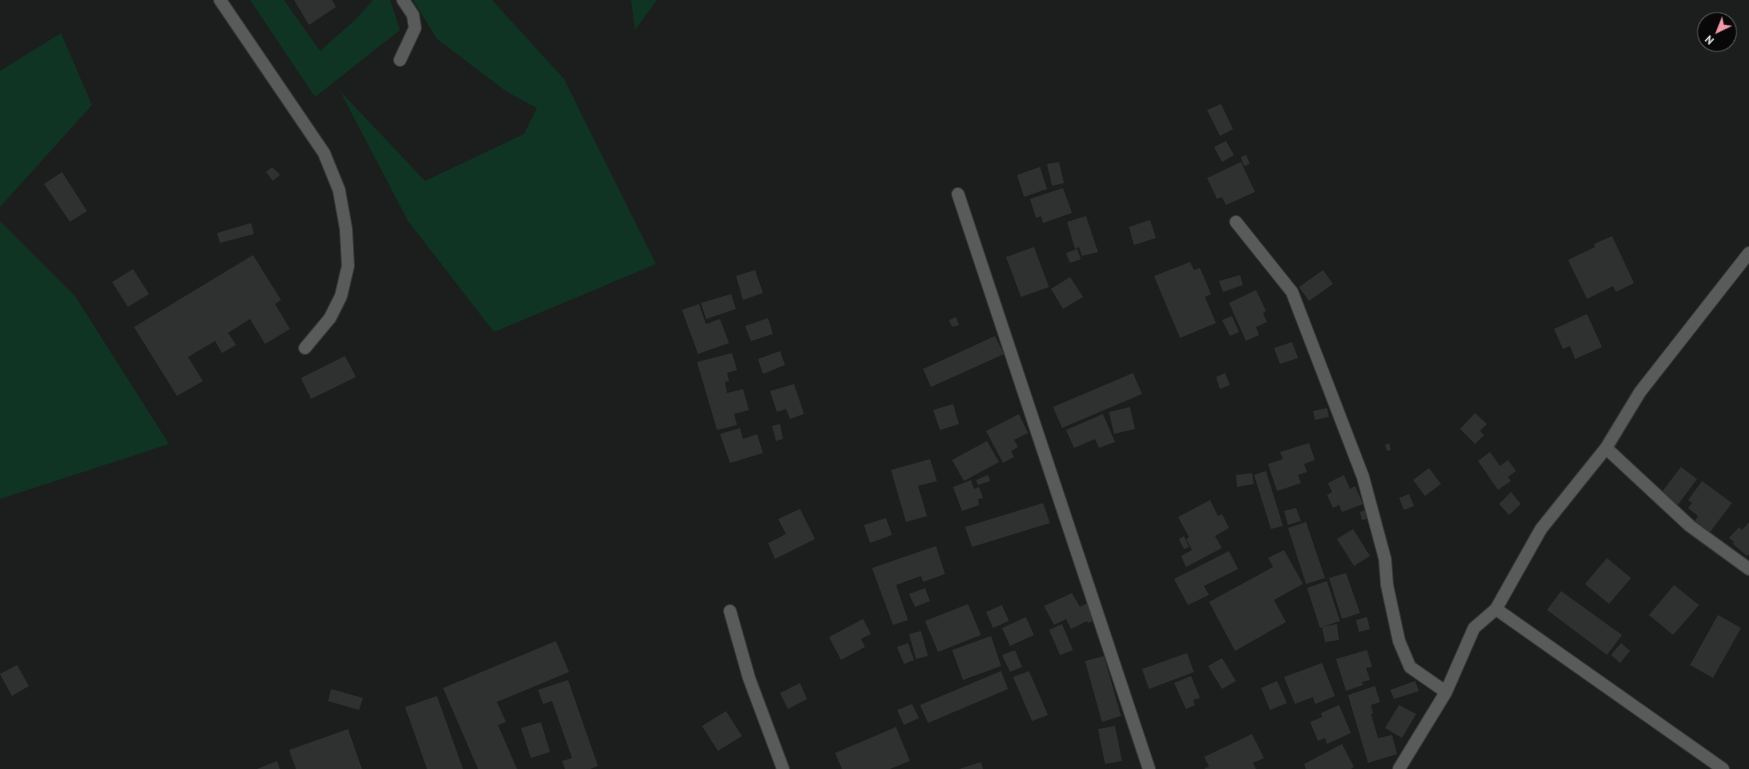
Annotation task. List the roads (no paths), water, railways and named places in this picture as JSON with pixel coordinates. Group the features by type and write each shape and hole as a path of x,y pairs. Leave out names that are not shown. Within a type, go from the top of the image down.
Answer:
{"street":[{"path":"220,0 324,153 339,190 346,229 348,266 341,296 330,318 305,348"},
{"path":"400,60 415,28 413,15 403,0"},
{"path":"958,194 1149,769"},
{"path":"1236,222 1292,292 1363,477 1385,559 1386,585 1399,641 1410,667 1446,692"},
{"path":"1399,769 1446,692 1474,628 1496,609 1541,529 1606,448 1640,392 1749,252"},
{"path":"1606,448 1690,526 1749,569"},
{"path":"1496,609 1723,769"},
{"path":"730,611 749,678 783,769"}]}
